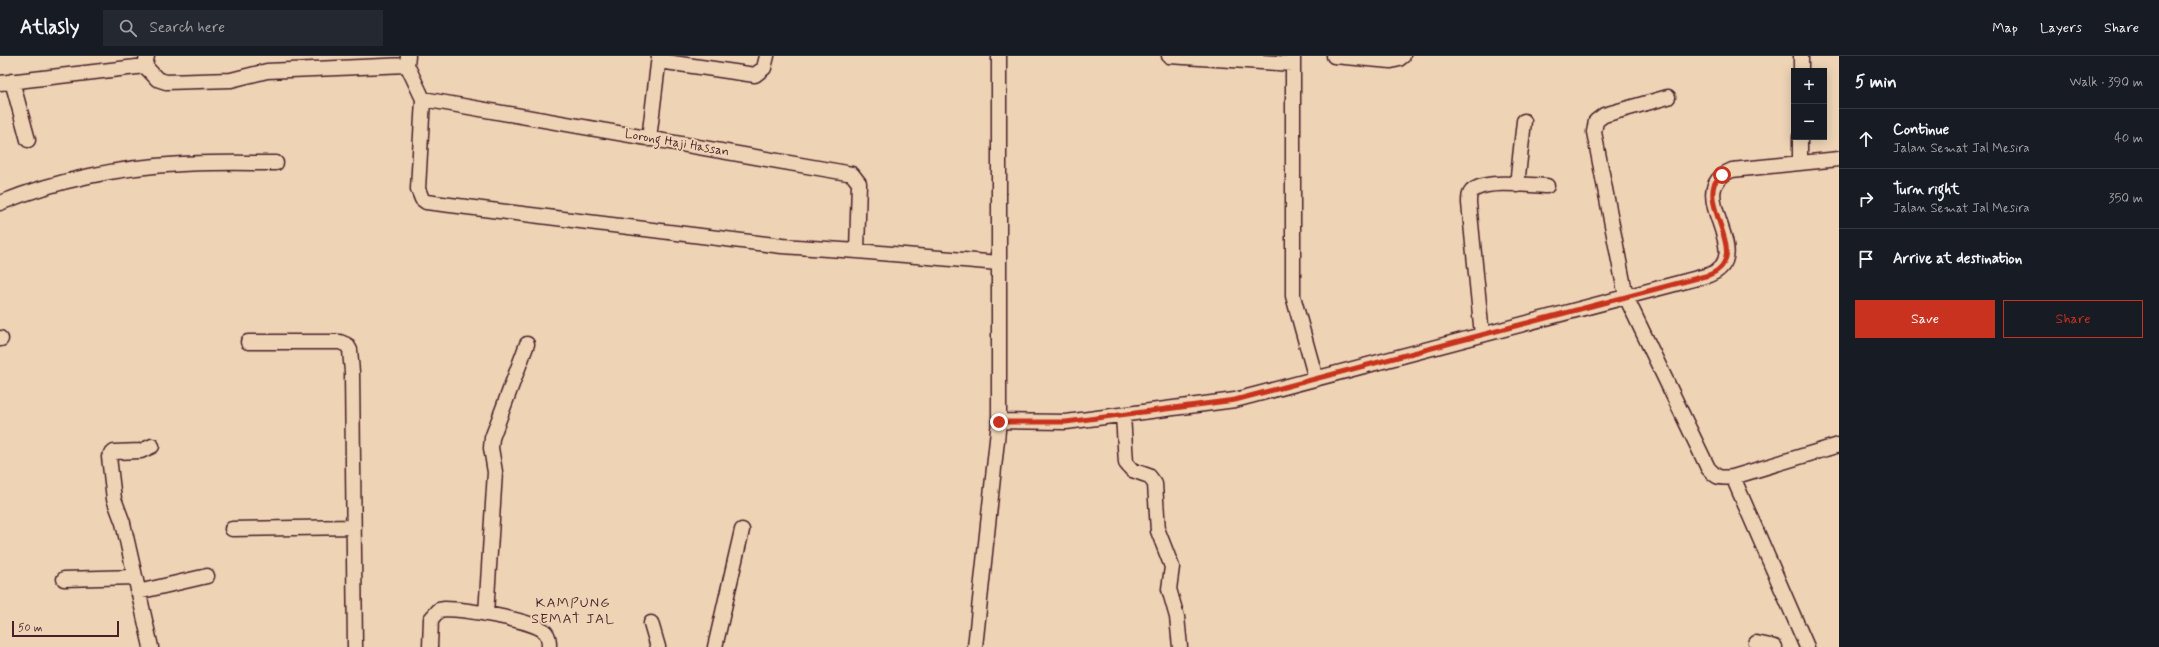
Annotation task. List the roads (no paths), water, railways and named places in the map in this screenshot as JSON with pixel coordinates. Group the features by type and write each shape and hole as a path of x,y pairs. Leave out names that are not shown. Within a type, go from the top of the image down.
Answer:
{"street":[{"path":"649,139 659,59 755,75 764,68 767,56"},
{"path":"977,647 999,422 999,56"},
{"path":"1169,56 1293,60 1293,296 1316,379"},
{"path":"1334,56 1391,61 1399,59 1403,56"},
{"path":"1801,56 1801,68"},
{"path":"28,140 6,82 146,61 157,79 166,82 231,80 267,71 407,60 423,99 418,188 422,199 426,202 782,246 999,263"},
{"path":"1668,97 1604,114 1599,117 1594,126 1626,297 1708,468 1716,476 1722,479 1839,445"},
{"name":"Lorong Haji Hassan","path":"423,99 852,174 859,183 858,251"},
{"path":"1517,185 1524,121"},
{"path":"1800,140 1800,162"},
{"path":"999,422 1066,422 1235,400 1719,271 1726,261 1727,251 1713,195 1714,183 1722,175 1732,170 1839,159"},
{"path":"0,203 60,183 145,167 182,164 276,163"},
{"path":"1482,335 1469,196 1474,189 1479,187 1517,185 1547,186"},
{"path":"248,342 340,342 347,345 350,350 352,372 355,647"},
{"path":"486,614 495,472 491,448 492,438 527,344"},
{"path":"1123,415 1126,463 1132,470 1149,476 1155,484 1158,531 1172,567 1169,589 1178,621 1180,647"},
{"path":"151,647 123,523 114,499 109,457 114,452 141,451 152,446"},
{"path":"1733,477 1807,647"},
{"path":"232,529 354,527"},
{"path":"715,647 742,530"},
{"path":"138,592 208,576"},
{"path":"64,579 134,577"},
{"path":"430,647 431,618 439,610 456,609 486,614 542,629 548,636 549,647"},
{"path":"651,623 658,647"},
{"path":"1756,643 1775,647"}],"district":[{"name":"KAMPUNG SEMAT JAL","path":"573,612"}]}
